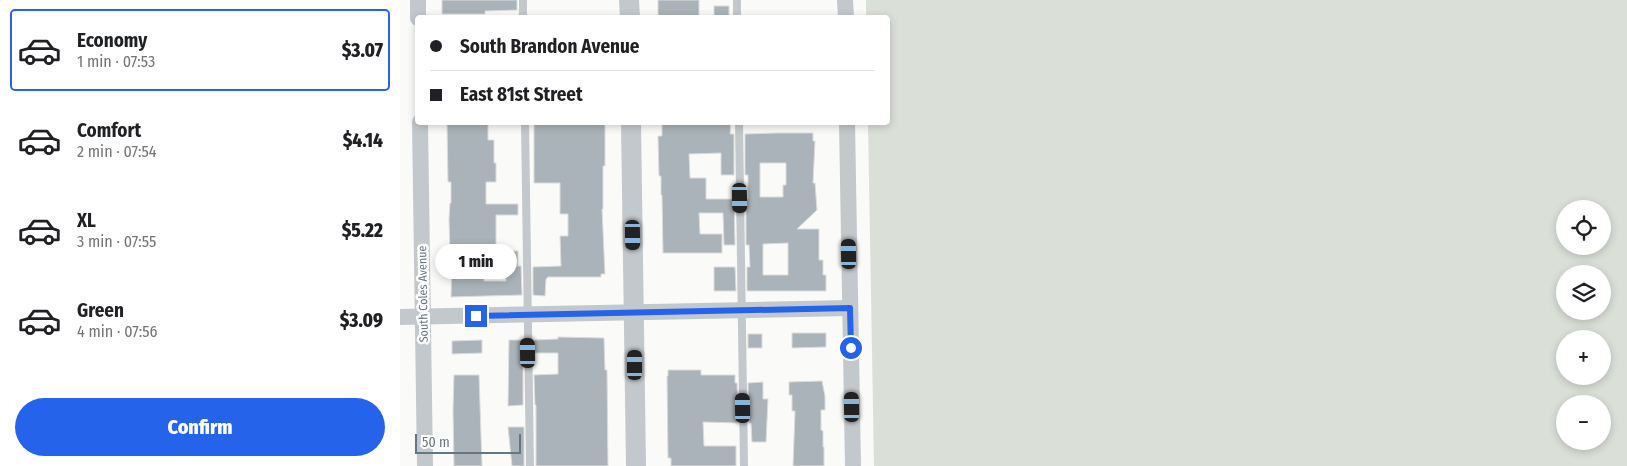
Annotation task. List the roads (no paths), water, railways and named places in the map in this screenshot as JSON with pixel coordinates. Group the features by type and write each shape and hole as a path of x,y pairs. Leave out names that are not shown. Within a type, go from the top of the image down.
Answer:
{"street":[{"path":"418,0 418,15"},
{"path":"629,0 630,15"},
{"path":"845,0 846,15"},
{"name":"South Coles Avenue","path":"420,125 425,466"},
{"path":"631,125 636,466"},
{"path":"847,125 853,466"},
{"path":"400,317 850,308"}],"lane":[{"path":"523,0 523,15"},
{"path":"737,0 737,15"},
{"path":"524,125 530,466"},
{"path":"739,125 744,466"}]}
